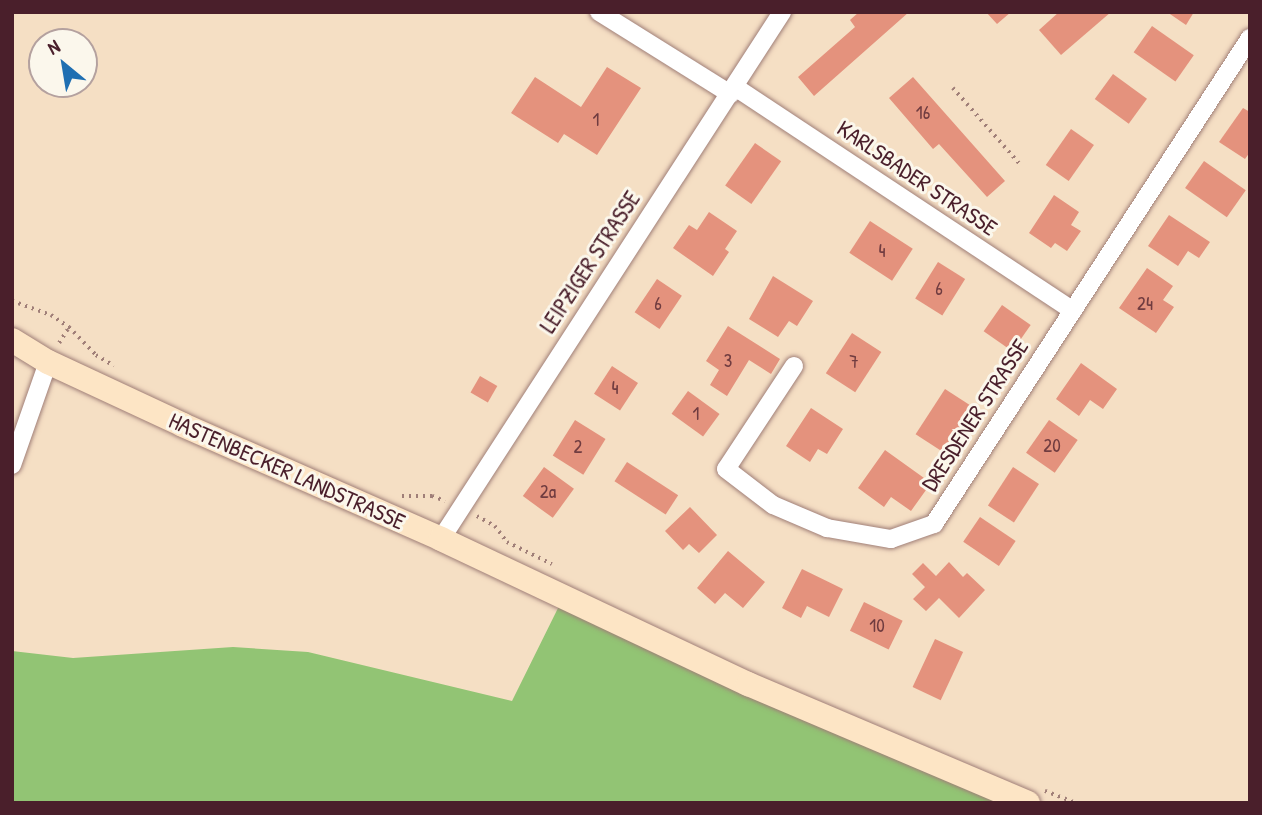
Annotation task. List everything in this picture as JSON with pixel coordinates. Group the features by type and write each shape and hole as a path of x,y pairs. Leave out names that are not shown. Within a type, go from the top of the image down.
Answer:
{"main road":[{"name":"HASTENBECKER LANDSTRASSE","path":"12,340 48,362 441,540 748,684 1028,803"}],"street":[{"name":"KARLSBADER STRASSE","path":"599,12 733,91 1073,311"},
{"name":"LEIPZIGER STRASSE","path":"441,540 782,12"},
{"name":"DRESDENER STRASSE","path":"793,366 726,469 774,505 827,528 891,540 934,524 1250,38"},
{"path":"12,465 48,362"}],"path":[{"path":"953,88 1019,163"},
{"path":"12,300 51,315 69,327 96,355 115,367"},
{"path":"399,495 432,496 461,508"}],"green space":[{"path":"563,598 1028,803 12,803 12,651 73,658 233,647 308,652 512,701"}],"building":[{"path":"859,12 909,12 814,96 798,77 855,27 850,20"},
{"path":"986,12 1011,12 997,24"},
{"path":"1059,12 1111,12 1061,55 1039,30"},
{"path":"1167,12 1194,12 1186,25"},
{"path":"1152,26 1194,55 1175,81 1134,52"},
{"path":"607,67 641,88 597,155 564,134 558,143 511,113 535,77 581,107"},
{"path":"1113,74 1147,99 1129,124 1095,99"},
{"path":"913,77 1005,181 987,197 939,144 933,149 889,98"},
{"path":"1243,108 1250,112 1250,152 1245,159 1219,142"},
{"path":"1071,129 1094,145 1069,181 1046,165"},
{"path":"755,143 781,161 751,204 725,186"},
{"path":"1204,161 1246,190 1227,217 1185,188"},
{"path":"1054,195 1079,212 1071,225 1081,231 1067,251 1055,243 1051,248 1029,233"},
{"path":"709,212 737,231 725,249 729,252 713,276 673,248 689,225 697,230"},
{"path":"1169,215 1210,242 1199,258 1188,251 1178,266 1148,246"},
{"path":"870,221 913,249 892,281 849,253"},
{"path":"938,262 965,279 942,315 915,298"},
{"path":"1147,268 1173,286 1163,300 1174,307 1156,333 1119,308"},
{"path":"773,276 813,301 797,326 789,321 778,337 749,319"},
{"path":"657,279 682,296 660,329 635,312"},
{"path":"1002,305 1031,325 1012,351 984,331"},
{"path":"728,326 780,359 771,374 749,360 727,396 710,385 719,370 706,361"},
{"path":"852,333 881,352 855,392 826,373"},
{"path":"1081,363 1117,389 1103,409 1090,400 1079,416 1056,399"},
{"path":"612,366 638,383 620,411 594,394"},
{"path":"480,376 497,386 488,402 470,392"},
{"path":"945,389 974,408 945,453 916,434"},
{"path":"688,391 720,414 703,437 672,414"},
{"path":"811,408 843,429 827,454 818,449 810,462 786,446"},
{"path":"575,420 606,439 583,475 553,456"},
{"path":"1049,420 1078,440 1055,473 1026,453"},
{"path":"885,450 931,483 911,511 891,497 884,507 858,488"},
{"path":"627,462 678,495 666,515 614,481"},
{"path":"544,467 574,489 553,518 523,496"},
{"path":"1013,467 1039,484 1014,522 988,506"},
{"path":"690,507 717,535 699,553 689,544 683,550 665,531"},
{"path":"980,517 1016,541 999,566 963,542"},
{"path":"728,551 765,582 743,608 725,593 715,604 697,588"},
{"path":"949,562 963,577 967,573 985,590 959,618 939,598 926,611 913,599 925,587 912,574 923,563 936,576"},
{"path":"802,569 843,589 829,617 807,606 801,618 782,608"},
{"path":"864,602 903,621 889,650 850,631"},
{"path":"935,639 963,652 941,700 913,687"}]}
